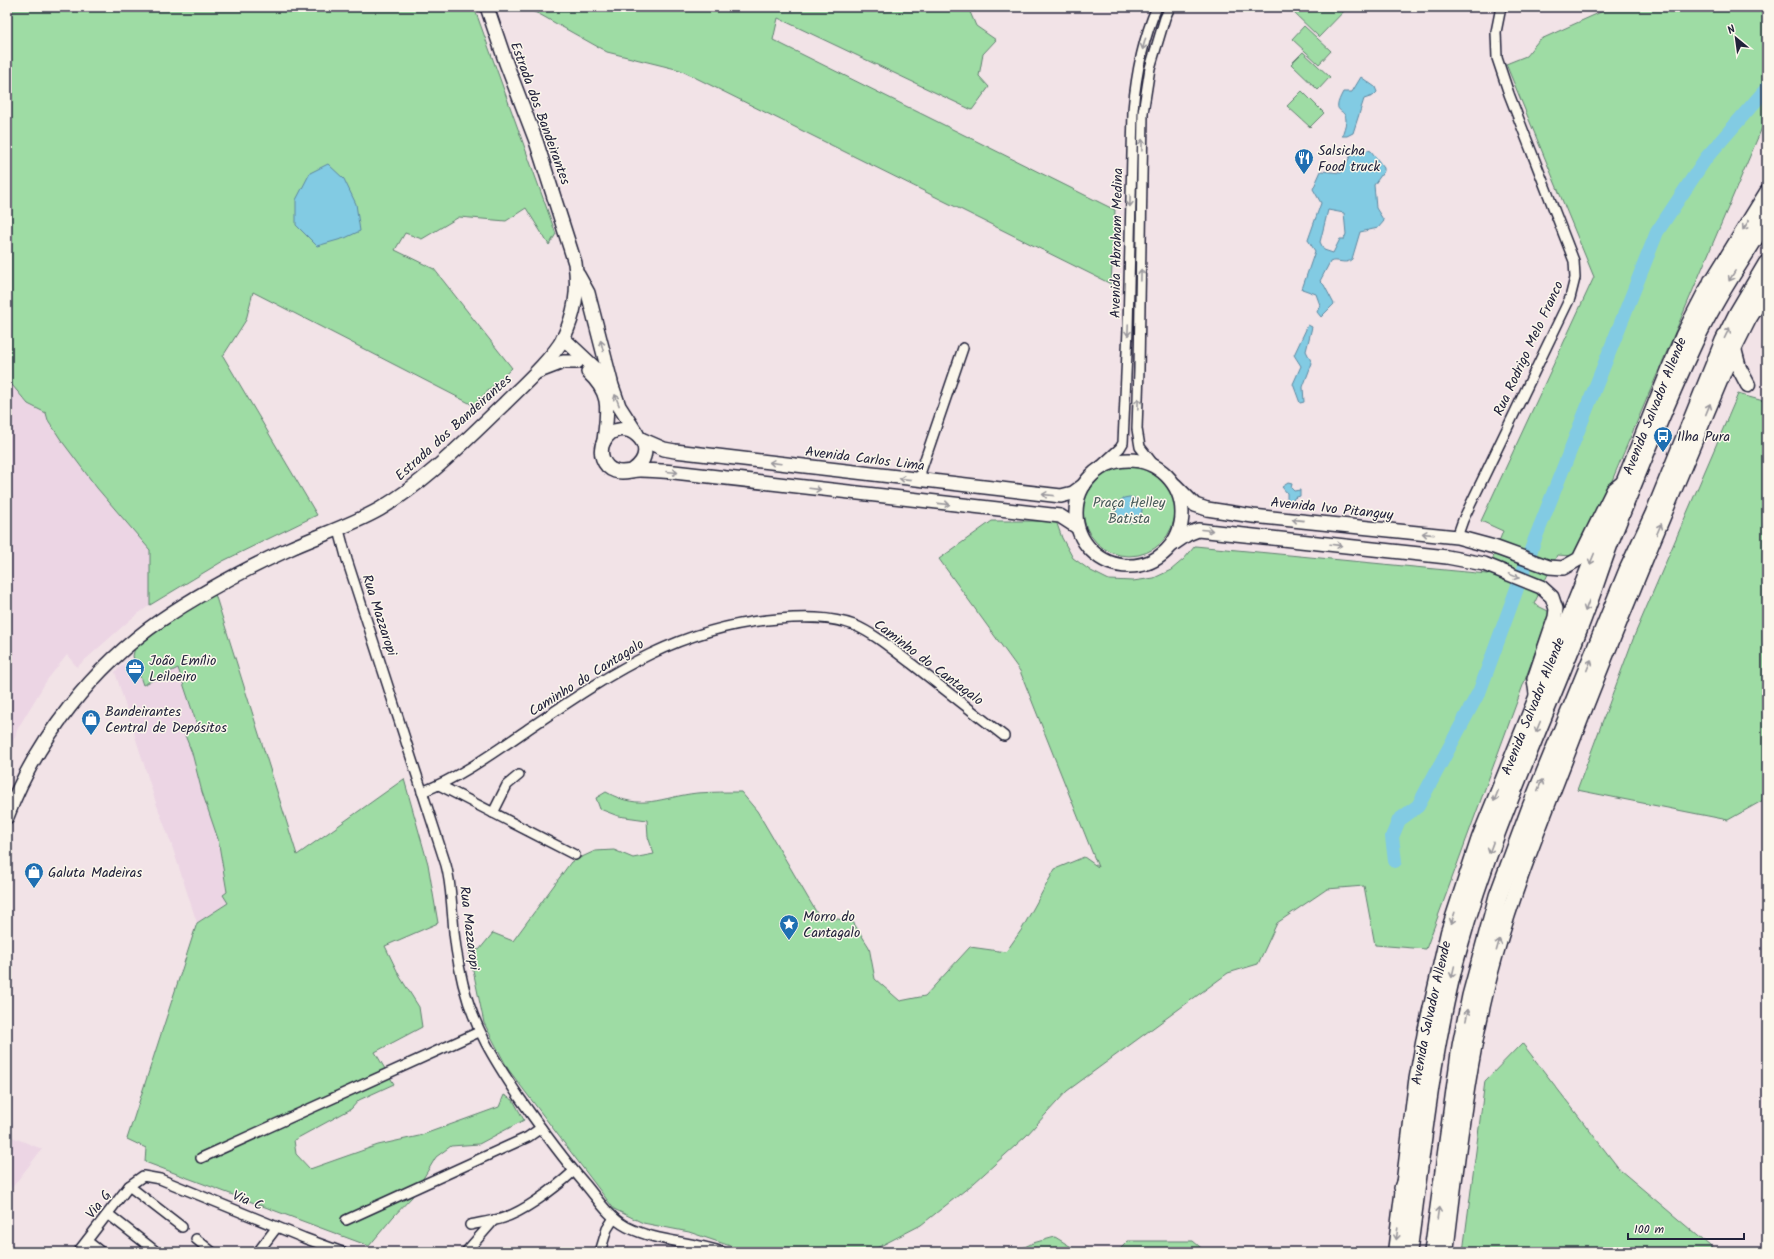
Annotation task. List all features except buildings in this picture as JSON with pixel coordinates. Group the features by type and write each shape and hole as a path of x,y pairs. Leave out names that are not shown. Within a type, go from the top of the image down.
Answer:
{"highway":[{"name":"Avenida Salvador Allende","path":"1716,364 1717,300 1767,218"},
{"name":"Avenida Salvador Allende","path":"1433,1252 1461,1046 1481,956 1509,864 1548,766 1716,364 1728,330 1767,264"},
{"path":"1682,368 1689,366 1705,371 1716,364 1688,339 1709,296 1712,282"},
{"name":"Avenida Salvador Allende","path":"1408,1252 1431,1075 1458,949 1475,891 1495,836 1578,630 1608,533 1682,368 1716,364"},
{"path":"1608,533 1622,530 1630,534 1640,544 1642,556 1616,619 1616,629"},
{"path":"1452,1204 1451,1189 1464,1055 1461,1046"},
{"path":"1403,1188 1410,1170 1427,1081 1431,1075"}],"main road":[{"name":"Avenida Salvador Allende","path":"1395,1252 1416,1082 1428,1018 1448,932 1479,838 1536,694 1608,533 1623,482 1683,335 1712,282 1767,192"},
{"name":"Avenida Salvador Allende","path":"1446,1252 1470,1072 1483,1007 1498,945 1531,846 1616,629 1716,364 1749,319 1767,290"},
{"path":"1716,364 1739,368 1748,385"}],"street":[{"name":"Estrada dos Bandeirantes","path":"7,817 27,772 66,712 88,685 125,649 161,620 204,594 288,550 339,530 379,509 416,486 535,372 561,342 572,319 576,303 576,272 565,230 536,140 499,44 488,7"},
{"name":"Avenida Abraham Medina","path":"1095,471 1120,448 1123,443 1135,84 1144,44 1157,7"},
{"name":"Avenida Abraham Medina","path":"1154,465 1140,447 1137,429 1140,361 1143,113 1150,68 1165,18 1170,7"},
{"name":"Rua Rodrigo Melo Franco","path":"1463,538 1463,520 1570,298 1575,278 1574,261 1509,94 1497,58 1496,32 1501,7"},
{"path":"576,272 588,293 611,383 619,406 644,445 644,456 642,463 633,470"},
{"path":"561,342 611,383"},
{"path":"561,342 577,362 599,383 606,397 607,408 602,455 604,462 609,468 623,473 633,470 674,472 1060,516 1077,527"},
{"path":"921,480 921,471 963,348"},
{"path":"535,372 563,362 577,362"},
{"name":"Avenida Carlos Lima","path":"604,441 608,436 620,430 627,430 664,449 675,451 1061,496 1073,492 1084,485"},
{"path":"1172,545 1180,532 1183,509 1181,497 1175,485 1167,475 1154,465 1135,459 1111,463 1095,471 1084,485 1078,498 1076,513 1077,527 1083,541 1093,552 1105,561 1119,566 1134,566 1149,563 1162,555 1172,545 1188,534 1198,530 1448,557 1484,564 1544,589 1552,597 1556,609 1555,617 1534,679 1536,694"},
{"name":"Avenida Ivo Pitanguy","path":"1175,485 1195,505 1207,509 1253,516 1463,538 1558,569 1567,567 1579,559 1613,490 1623,482"},
{"name":"Rua Mazzaropi","path":"339,530 450,880 455,937 463,984 480,1032 494,1058 541,1128 560,1154 614,1218 627,1227 638,1232 668,1241 691,1243 722,1252"},
{"path":"1448,557 1465,547 1463,538"},
{"name":"Caminho do Cantagalo","path":"422,792 439,785 482,762 620,669 646,655 694,635 728,625 759,620 796,617 833,620 858,627 882,641 1004,736"},
{"path":"493,813 507,785 519,775"},
{"path":"439,785 575,855"},
{"path":"201,1158 480,1032"},
{"path":"346,1220 528,1137 541,1128"},
{"path":"470,1225 494,1220 528,1205 548,1192 574,1171"},
{"name":"Via G","path":"78,1252 129,1186 143,1176"},
{"name":"Via C","path":"143,1176 160,1179 277,1228 342,1252"},
{"path":"129,1186 182,1227"},
{"path":"108,1214 154,1250"},
{"path":"600,1252 607,1229 614,1218"},
{"path":"466,1252 494,1220"},
{"path":"262,1250 277,1228"},
{"path":"196,1238 212,1252"},
{"path":"87,1241 101,1252"},
{"path":"691,1243 700,1252"}],"shaded area":[{"path":"7,379 28,404 47,413 48,420 97,488 150,550 150,605 131,619 77,667 67,655 47,680 18,728 11,747 7,750"},
{"path":"133,656 143,685 178,667 197,725 183,730 192,753 202,792 218,839 228,903 197,923 171,843 156,803 115,672"},
{"path":"7,1135 42,1149 7,1194"}],"green space":[{"path":"7,7 474,7 556,234 549,245 526,208 506,221 459,217 422,239 405,233 395,250 434,269 512,368 473,405 253,292 246,320 223,356 317,515 223,561 150,605 150,550 97,488 61,440 48,420 46,413 28,404 7,379"},
{"path":"522,7 974,7 970,12 976,26 996,40 983,54 979,76 989,87 972,110 778,18 773,40 1115,210 1111,284 680,70 607,52 539,14"},
{"path":"1296,7 1348,7 1319,37 1292,11"},
{"path":"1612,7 1767,7 1767,116 1582,551 1572,556 1557,555 1534,604 1550,612 1426,949 1375,945 1364,886 1327,889 1277,923 1258,964 1228,973 1067,1091 1026,1136 974,1183 921,1225 869,1252 748,1252 689,1232 643,1223 614,1209 508,1069 484,1023 468,946 479,950 493,933 513,941 571,862 595,851 614,850 633,858 654,854 648,837 647,820 618,816 600,809 596,798 606,792 630,801 652,802 697,793 741,792 757,811 818,915 853,922 869,947 875,979 900,1001 925,996 970,947 1006,952 1022,929 1055,869 1084,857 1098,867 1020,671 939,559 992,521 1056,521 1062,538 1073,558 1091,571 1109,580 1133,581 1154,578 1171,570 1184,559 1195,546 1487,574 1503,531 1481,521 1594,277 1506,64 1526,56 1539,40"},
{"path":"1304,26 1331,51 1319,64 1292,39"},
{"path":"1303,52 1330,77 1318,90 1291,64"},
{"path":"1302,91 1324,113 1310,127 1287,106"},
{"path":"1738,394 1767,402 1767,798 1728,820 1577,790 1635,634"},
{"name":"Praça Helley Batista","path":"1129,464 1147,468 1161,478 1171,492 1175,510 1171,528 1161,542 1147,552 1129,556 1111,552 1097,542 1087,528 1083,510 1087,492 1097,478 1111,468"},
{"path":"215,594 297,855 404,779 428,864 438,923 385,946 400,977 419,1007 422,1027 375,1052 394,1084 359,1100 351,1109 294,1140 296,1154 310,1169 378,1145 419,1136 499,1107 504,1095 513,1100 524,1120 479,1144 451,1146 436,1157 412,1197 369,1246 145,1162 146,1148 127,1139 197,923 228,903 223,895 227,892 218,839 202,792 192,753 183,730 197,725 178,668 143,685 133,656 135,647 158,628"},
{"path":"1522,1043 1620,1170 1717,1252 1463,1252 1485,1081"},
{"path":"1055,1237 1073,1248 1076,1252 1014,1252 1033,1243"},
{"path":"1128,1241 1193,1241 1206,1252 1117,1252"}],"water":[{"path":"1361,77 1375,87 1377,92 1373,96 1364,99 1353,133 1347,136 1342,136 1346,120 1343,113 1338,108 1339,100 1343,92 1352,92"},
{"path":"1368,150 1371,151 1384,168 1384,171 1374,185 1376,208 1384,221 1378,228 1360,232 1352,259 1347,262 1330,262 1320,281 1324,285 1334,304 1321,317 1317,312 1320,305 1316,294 1302,289 1315,251 1308,240 1321,203 1313,189 1321,171 1341,173 1351,155","holes":["1328,210 1344,213 1346,234 1344,239 1340,239 1333,253 1324,250 1320,242"]},
{"path":"328,164 344,179 356,204 360,231 345,238 317,246 296,225 296,200 310,173"},
{"path":"1308,325 1312,327 1306,351 1312,363 1303,387 1304,402 1300,403 1293,384 1301,366 1294,355"},
{"path":"1288,483 1292,484 1291,488 1294,491 1300,490 1300,496 1294,498 1292,503 1286,503 1287,493 1282,487"},
{"path":"1129,497 1138,501 1142,510 1138,519 1129,523 1120,519 1116,510 1120,501"}],"waterway":[{"path":"1395,861 1392,837 1399,820 1418,806 1480,690 1535,539 1657,232 1706,158 1767,88"}],"place":[{"name":"Salsicha Food truck","path":"1304,175"},
{"name":"Ilha Pura","path":"1663,453"},
{"name":"João Emílio Leiloeiro","path":"135,685"},
{"name":"Bandeirantes Central de Depósitos","path":"91,736"},
{"name":"Galuta Madeiras","path":"34,889"},
{"name":"Morro do Cantagalo","path":"789,941"}]}
